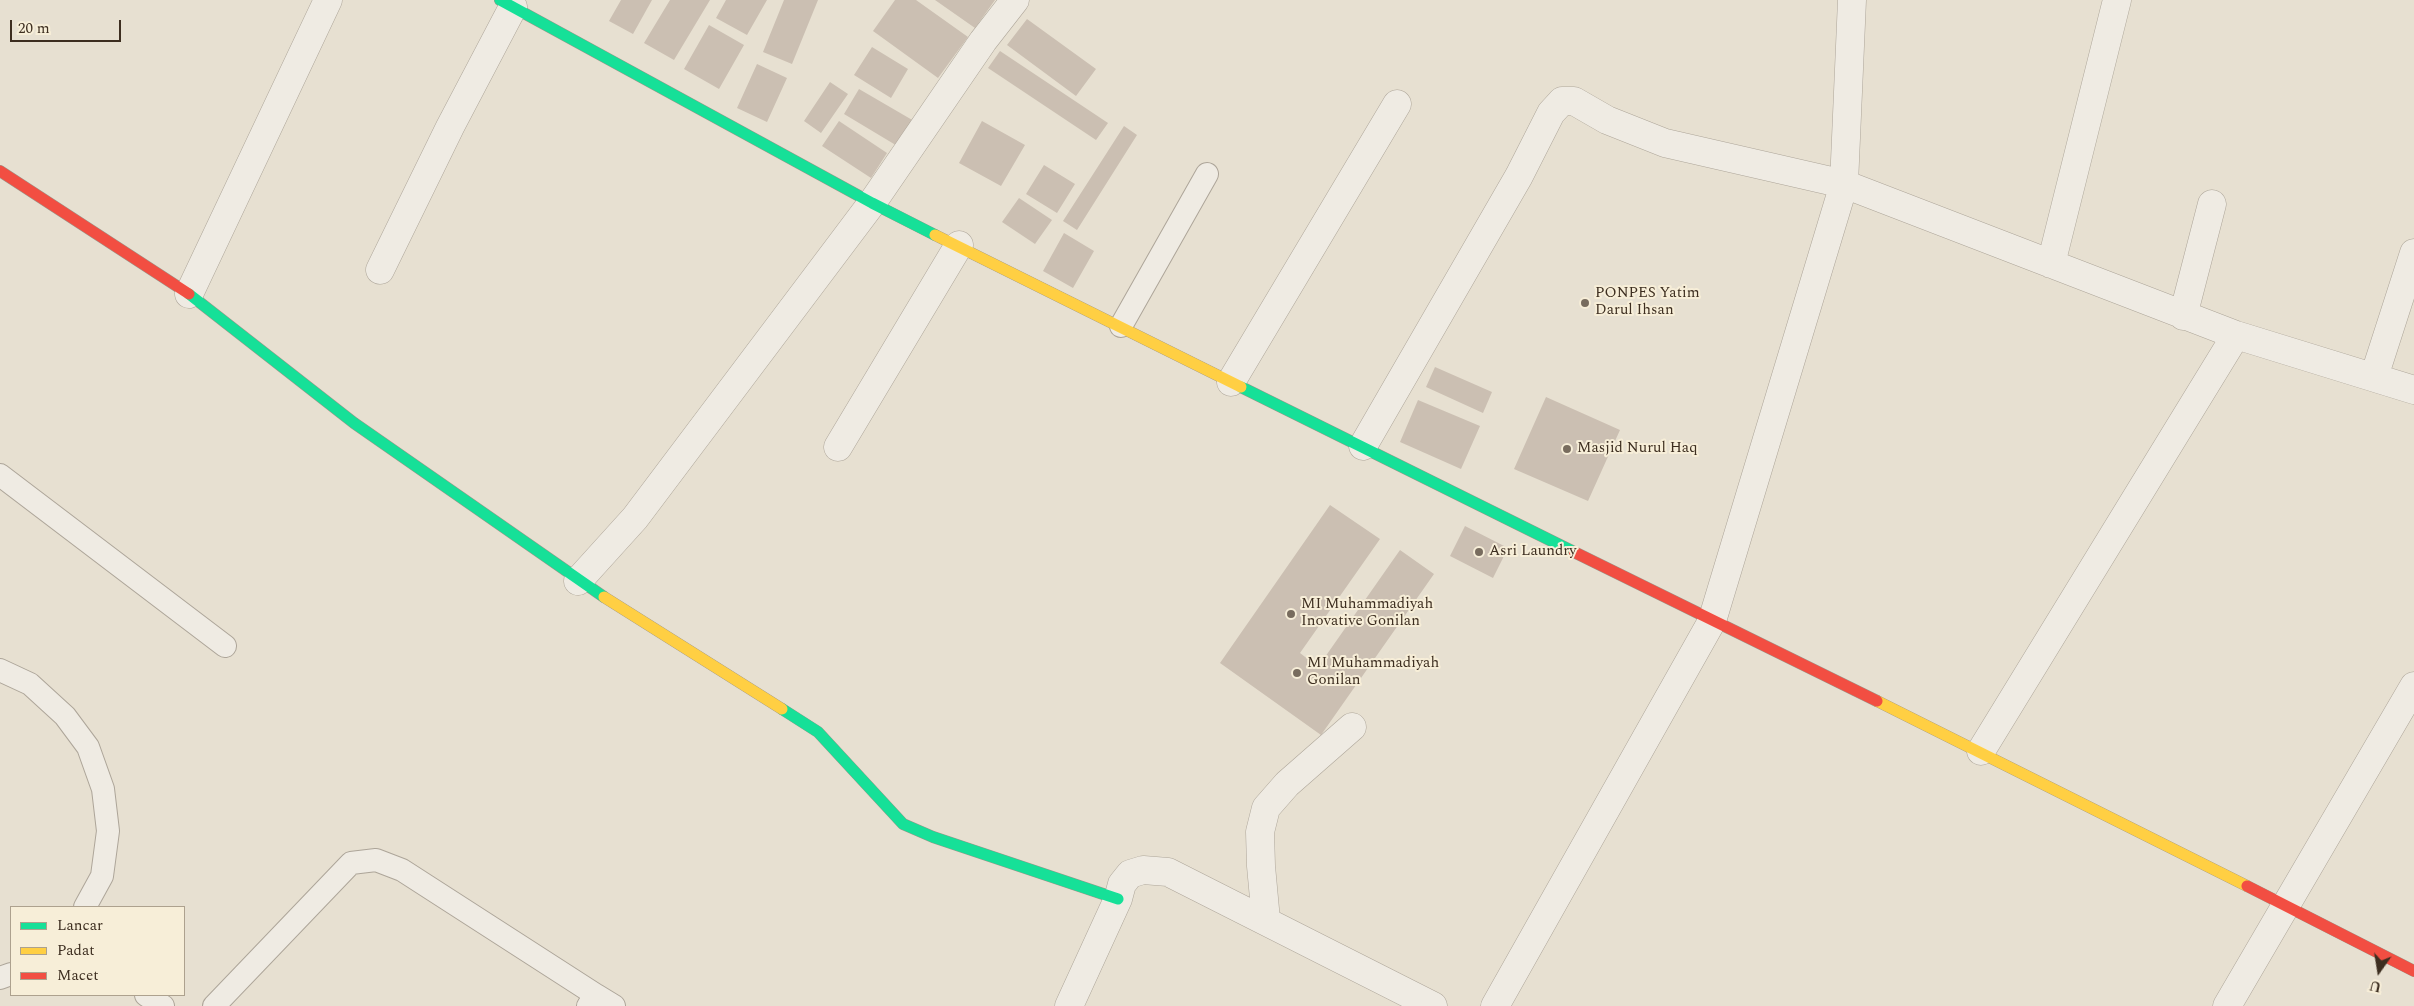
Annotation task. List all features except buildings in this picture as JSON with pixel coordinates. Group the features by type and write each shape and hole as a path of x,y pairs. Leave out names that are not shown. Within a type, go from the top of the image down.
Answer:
{"street":[{"path":"189,294 328,0"},
{"path":"578,581 635,518 872,202 983,41 1016,0"},
{"path":"1495,1006 1712,621 1844,184 1852,0"},
{"path":"2051,264 2117,0"},
{"path":"380,270 450,127 507,4 872,202 1712,621 1981,751 2414,971"},
{"path":"1363,446 1519,176 1551,113 1562,101 1574,101 1607,120 1665,143 1844,184 2183,316 2236,335 2414,390"},
{"path":"1231,382 1397,104"},
{"path":"0,171 189,294 354,423 578,581 818,732 903,824 933,837 1118,899"},
{"path":"2183,316 2212,204"},
{"path":"838,447 959,245"},
{"path":"2374,377 2414,253"},
{"path":"1981,751 2236,335"},
{"path":"2227,1006 2284,904 2414,686"},
{"path":"1266,920 1260,866 1260,832 1266,808 1287,784 1352,727"},
{"path":"1069,1006 1118,899 1122,884 1130,874 1143,870 1168,872 1266,920 1401,998 1433,1006"}],"lane":[{"path":"1121,326 1207,174"},
{"path":"0,475 225,646"},
{"path":"0,670 30,684 65,716 88,747 104,789 108,831 102,876 86,906"},
{"path":"214,1006 351,863 376,860 402,870 599,1002"},
{"path":"148,996 163,1006"}],"traffic: fast":[{"path":"500,0 872,203 935,235"},
{"path":"189,294 354,423 604,597"},
{"path":"1241,387 1574,552"},
{"path":"782,709 818,732 903,824 933,837 1118,899"}],"traffic: slow":[{"path":"935,235 1241,387"},
{"path":"604,597 782,709"},
{"path":"1877,701 2247,886"}],"traffic: jam":[{"path":"0,171 189,294"},
{"path":"1574,552 1877,701"},
{"path":"2247,886 2414,971"}],"place":[{"name":"PONPES Yatim Darul Ihsan","path":"1585,303"},
{"name":"Masjid Nurul Haq","path":"1567,449"},
{"name":"Asri Laundry","path":"1479,552"},
{"name":"MI Muhammadiyah Inovative Gonilan","path":"1291,614"},
{"name":"MI Muhammadiyah Gonilan","path":"1297,673"}]}
